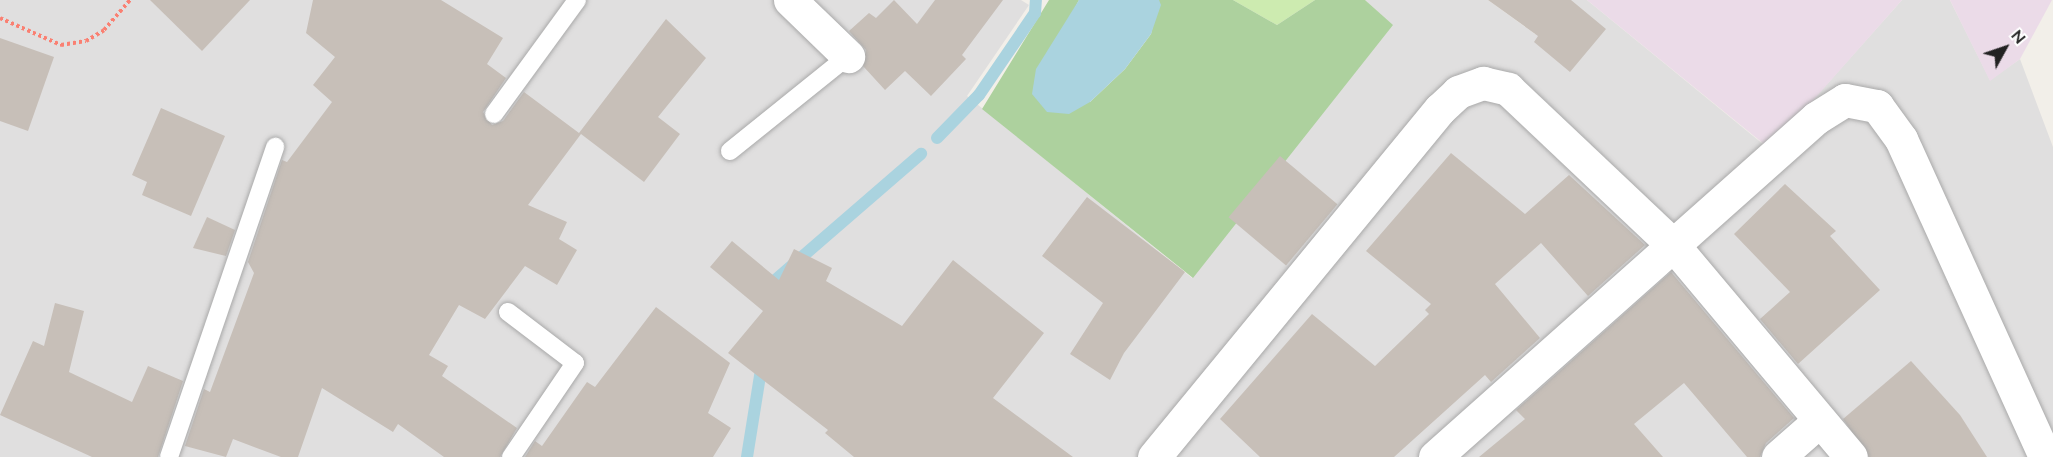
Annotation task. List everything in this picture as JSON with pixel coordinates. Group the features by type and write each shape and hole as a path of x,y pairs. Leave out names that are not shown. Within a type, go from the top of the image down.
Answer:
{"street":[{"path":"790,0 849,56"},
{"path":"1154,457 1458,92 1483,83 1508,88 1674,246 1851,457"},
{"path":"1435,457 1816,118 1845,100 1877,106 1900,139 2045,457"},
{"path":"1778,457 1819,421"}],"lane":[{"path":"494,114 577,0"},
{"path":"730,151 849,56"},
{"path":"169,457 275,147"},
{"path":"508,312 575,363 511,457"}],"path":[{"path":"0,18 61,45 86,41 104,30 130,0"}],"shaded area":[{"path":"0,0 1021,0 1029,5 967,96 1192,278 1392,25 1365,0 1488,0 1535,34 1562,0 1587,0 1769,149 1902,0 1950,0 1990,80 2020,59 2053,147 2053,457 0,457"},
{"path":"1587,0 1902,0 1770,149"},
{"path":"1950,0 2052,0 2020,59 1990,81"}],"green space":[{"path":"1049,0 1079,0 1062,33 1090,102 1125,69 1151,34 1159,0 1233,0 1277,25 1315,0 1365,0 1393,25 1193,278 982,109"},
{"path":"1233,0 1315,0 1277,25"}],"water":[{"path":"1079,0 1159,0 1161,5 1151,34 1125,69 1090,102 1069,114 1047,112 1032,94 1036,69"}],"building":[{"path":"150,0 250,0 202,51"},
{"path":"313,0 441,0 503,38 487,64 506,78 483,112 492,125 503,121 524,92 579,133 666,19 706,58 658,117 680,134 644,182 581,134 528,205 567,222 559,239 577,250 557,285 525,266 485,319 459,305 429,355 448,366 442,376 517,428 500,457 444,457 398,424 393,432 322,388 298,457 281,457 233,439 226,457 185,446 204,389 210,392 254,273 248,262 282,160 287,162 332,102 313,85 335,57 306,33"},
{"path":"894,0 917,24 935,0 1003,0 962,55 966,59 931,96 905,71 885,90 863,66 866,50 849,31 869,13 876,18"},
{"path":"1488,0 1571,0 1606,29 1570,72 1534,42 1538,36"},
{"path":"0,38 54,57 28,131 0,121"},
{"path":"161,108 225,136 191,216 142,195 147,182 132,175"},
{"path":"1451,153 1525,214 1569,175 1645,245 1588,296 1541,243 1495,284 1540,338 1491,382 1485,375 1394,457 1260,457 1220,419 1312,314 1375,366 1429,314 1425,310 1431,304 1366,251"},
{"path":"1280,156 1337,204 1286,265 1229,217"},
{"path":"1785,184 1836,231 1830,236 1880,290 1798,364 1760,319 1790,292 1734,234"},
{"path":"1087,197 1185,272 1124,353 1110,380 1070,354 1103,303 1042,256"},
{"path":"207,217 235,230 226,256 193,248"},
{"path":"732,241 779,280 794,249 832,268 826,281 902,326 953,260 1044,333 993,398 1073,457 854,457 825,433 828,430 728,353 763,311 710,267"},
{"path":"1671,272 1794,418 1766,443 1760,457 1747,457 1684,383 1634,424 1663,457 1479,457 1525,419 1516,410"},
{"path":"55,303 84,311 69,372 132,402 148,366 183,381 158,457 92,457 0,415 33,341 44,346"},
{"path":"656,307 730,363 708,413 731,428 713,457 525,457 535,441 542,446 587,382 595,387"},
{"path":"1911,361 1960,415 1987,457 1869,457 1843,419"}],"waterway":[{"path":"937,138 979,95 1035,13 1036,0"},
{"path":"772,292 773,282 921,154"},
{"path":"747,457 762,363"}]}
